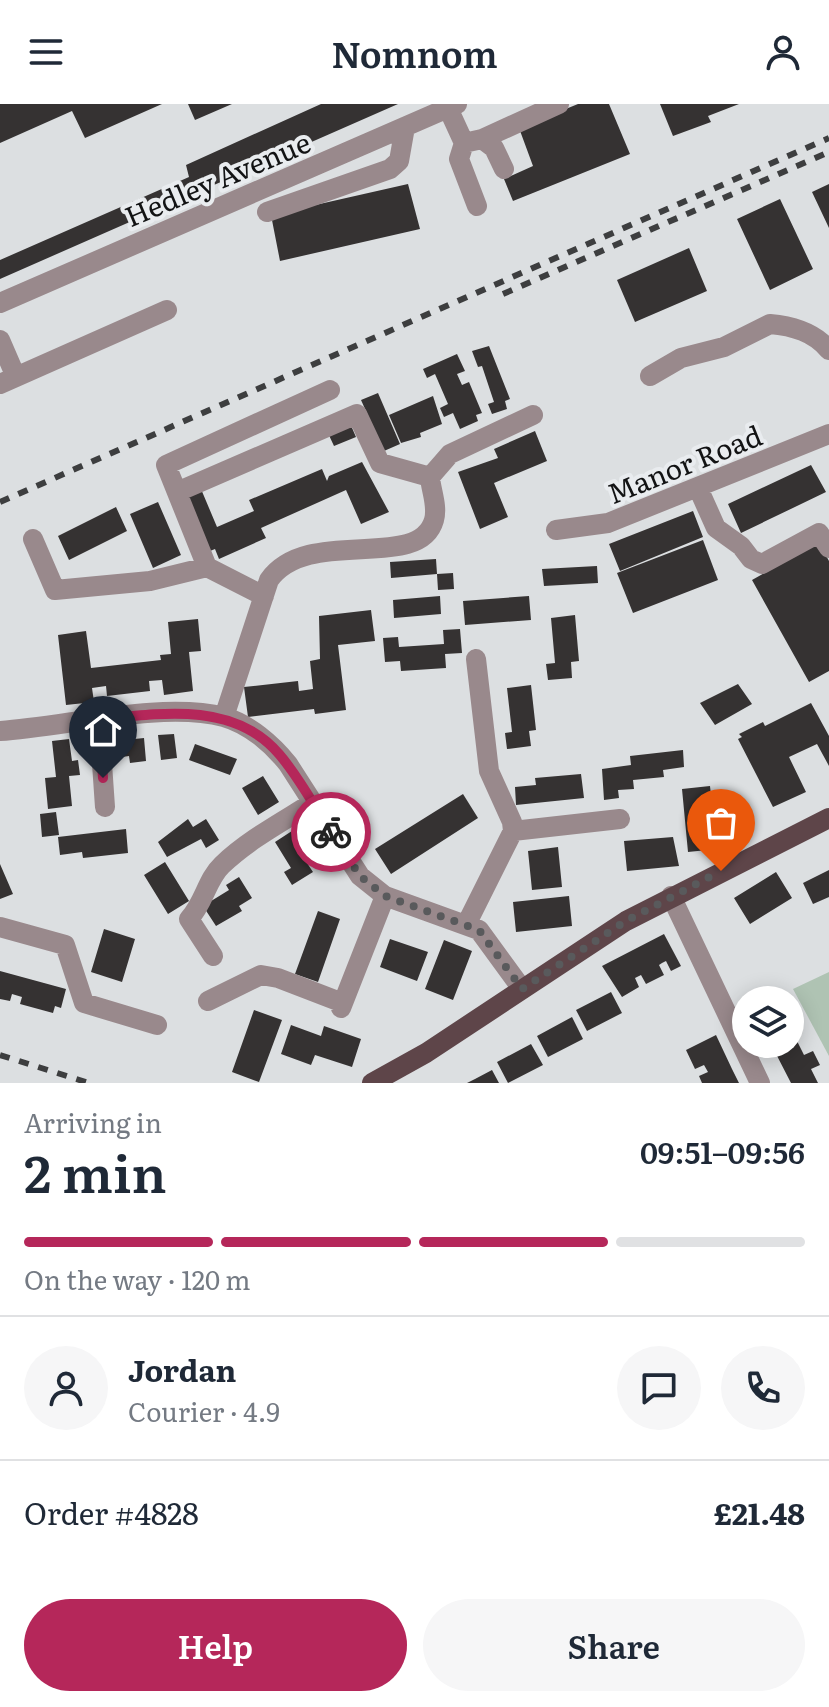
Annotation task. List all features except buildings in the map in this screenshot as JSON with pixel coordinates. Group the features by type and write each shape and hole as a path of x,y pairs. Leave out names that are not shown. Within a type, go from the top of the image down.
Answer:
{"main road":[{"path":"380,1081 671,896 829,818"}],"street":[{"path":"477,206 459,159 473,141 559,104"},
{"path":"453,106 473,141 494,148 504,169"},
{"name":"Hedley Avenue","path":"0,303 453,106"},
{"path":"267,212 390,169 399,161 405,127"},
{"path":"0,340 8,381 167,310"},
{"path":"650,376 681,358 740,341 752,330 770,324 805,332 821,340 829,350"},
{"path":"207,567 166,465 330,390"},
{"path":"177,492 357,414 380,463 430,477"},
{"path":"224,717 264,596 277,569 304,554 415,544 431,528 435,517 430,477 450,454 533,415"},
{"name":"Manor Road","path":"556,530 608,523 699,490 829,434"},
{"path":"699,490 716,528 751,559 762,564 819,533 829,548"},
{"path":"33,539 55,590 150,581 207,567 264,596"},
{"path":"467,923 513,831 512,822 489,771 476,659"},
{"path":"0,731 184,714 224,717 248,729 277,751 360,876 385,896 467,923 479,930 522,989"},
{"path":"99,720 105,807"},
{"path":"213,956 189,919 203,901 215,873 246,846 312,803"},
{"path":"513,831 620,819"},
{"path":"208,1001 261,975 278,978 342,1005 385,896"},
{"path":"671,896 760,1083"},
{"path":"0,927 65,945 84,1003 157,1025"}],"green space":[{"path":"829,972 829,1056 804,1009 804,986 799,986"}],"railway":[{"path":"0,502 829,138"},
{"path":"503,294 829,152"},
{"path":"0,1055 89,1083"}],"way so far":[{"path":"331,832 360,876 385,896 467,923 479,930 522,989 626,921 721,871"}],"route":[{"path":"103,778 99,720 184,714 224,717 264,739 277,751 331,832"}]}
